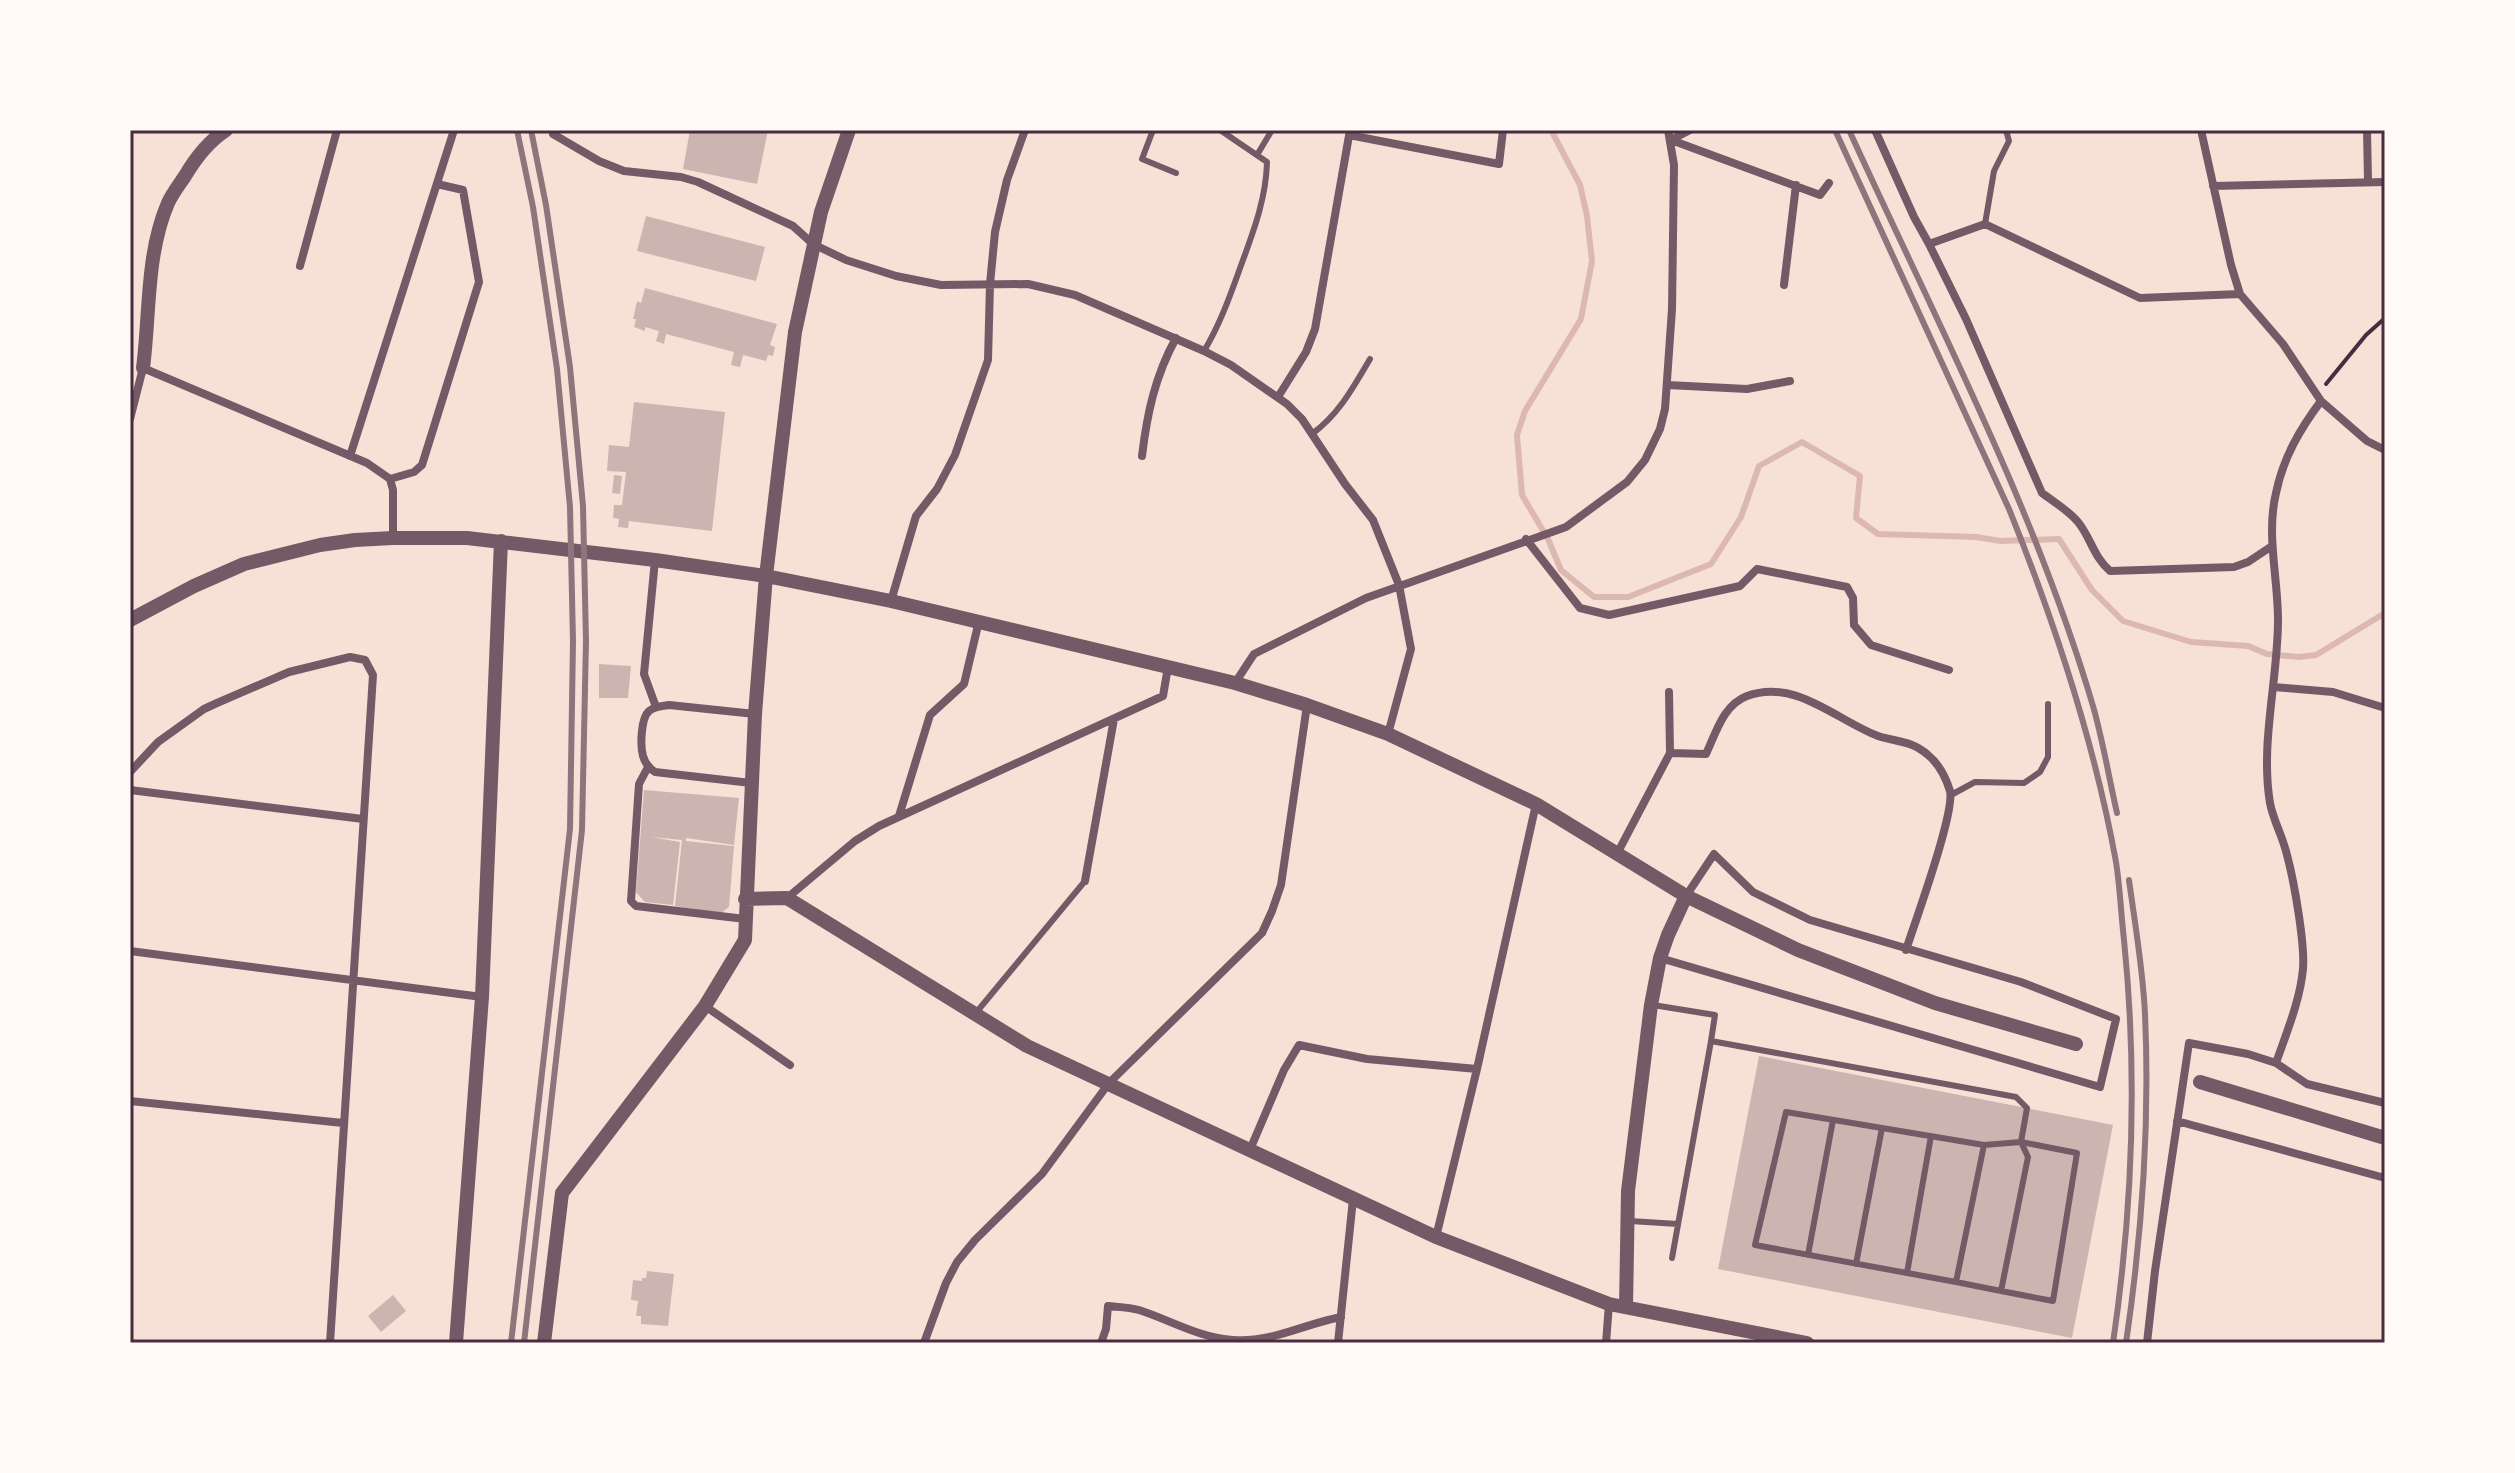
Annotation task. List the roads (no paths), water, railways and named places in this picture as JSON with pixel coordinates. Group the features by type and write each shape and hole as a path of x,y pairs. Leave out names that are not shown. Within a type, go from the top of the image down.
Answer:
{"street":[{"path":"130,419 143,368 149,324 151,265 158,233 169,202 194,162 226,130"},
{"path":"300,266 337,130"},
{"path":"350,456 454,130"},
{"path":"544,1343 562,1193 705,1006 745,940 751,783 766,576 795,332 821,212 849,130"},
{"path":"891,601 916,516 937,489 955,455 988,360 995,232 1007,180 1025,130"},
{"path":"1278,397 1306,352 1315,329 1349,133 1499,164 1503,130"},
{"path":"1235,683 1254,654 1366,598 1566,527 1627,482 1645,460 1660,429 1667,385 1672,309 1674,165 1668,130"},
{"path":"1671,140 1690,130"},
{"path":"1875,130 1914,217 1966,319 2042,493 2079,523 2097,560 2110,571 2234,567 2272,546"},
{"path":"2201,130 2240,294 2283,344 2319,398 2367,441 2385,450"},
{"path":"2367,130 2368,181"},
{"path":"553,134 599,161 624,171 681,177 698,182 793,226 813,244 846,260 896,276 941,285 1028,284 1075,295 1204,351 1278,397 1302,419 1373,520 1399,585 1411,649 1388,734"},
{"path":"1671,140 1820,195 1829,183"},
{"path":"2213,186 2385,182"},
{"path":"390,479 414,472 422,465 479,282 463,190 437,184"},
{"path":"1784,285 1796,185"},
{"path":"1929,244 1985,224 2140,298 2240,294"},
{"path":"1142,456 1153,390 1164,359 1176,338"},
{"path":"143,368 367,463 390,479 393,490 393,538"},
{"path":"1667,385 1747,389 1790,381"},
{"path":"2276,1063 2303,969 2299,921 2288,857 2270,803 2268,753 2278,621 2271,532 2275,493 2286,460 2319,398"},
{"path":"130,620 244,564 320,545 393,538 467,538 655,560 766,576 979,620 1235,683 1388,734 1536,804 1686,896 1798,950 1922,998 2076,1044"},
{"path":"1526,539 1580,608 1609,615 1740,586 1757,569 1847,587 1853,598 1854,625 1871,645 1949,670"},
{"path":"456,1343 482,997 501,541"},
{"path":"655,560 644,674 656,707"},
{"path":"899,816 930,715 964,684 979,620"},
{"path":"130,772 158,742 204,709 282,674 357,657 365,660 373,675 330,1343"},
{"path":"787,898 855,841 899,816 1163,696 1168,667"},
{"path":"2274,687 2333,692 2385,708"},
{"path":"1618,852 1670,753 1669,692"},
{"path":"1670,753 1706,754 1734,702 1748,695 1767,692 1797,695 1879,736 1903,740 1927,754 1942,771 1951,795 1946,825 1906,950"},
{"path":"751,783 665,774 648,767 643,755 644,718 656,707 669,705 755,714"},
{"path":"924,1343 946,1283 957,1262 975,1240 1042,1174 1109,1083 1262,933 1281,885 1307,705"},
{"path":"1085,881 1114,719"},
{"path":"648,767 639,784 631,901 636,906 745,919"},
{"path":"130,790 363,819"},
{"path":"1436,1237 1536,804"},
{"path":"1626,1307 1627,1221 1637,1104 1660,958 1686,896 1714,854 1753,892 1810,920 2021,982 2116,1019 2100,1087 1660,958"},
{"path":"745,899 787,898 1027,1046 1436,1237 1609,1304 1807,1343"},
{"path":"130,951 482,997"},
{"path":"705,1006 790,1065"},
{"path":"2147,1343 2189,1043 2220,1047 2276,1063 2307,1084 2385,1103"},
{"path":"1249,1152 1284,1070 1299,1045 1367,1059 1477,1069"},
{"path":"2200,1082 2385,1138"},
{"path":"130,1101 343,1123"},
{"path":"2177,1121 2385,1178"},
{"path":"1338,1343 1353,1199"},
{"path":"1606,1343 1609,1304"},
{"path":"1101,1343 1108,1306 1135,1309 1206,1336 1234,1340 1268,1339 1314,1322 1341,1317"}],"lane":[{"path":"1153,130 1142,159 1176,173"},
{"path":"1204,351 1218,327 1259,217 1267,162 1220,130"},
{"path":"1257,155 1272,130"},
{"path":"1985,224 1994,171 2009,141 2006,130"},
{"path":"1311,434 1329,421 1342,406 1370,359"},
{"path":"1951,795 1975,782 2024,783 2040,772 2048,757 2048,704"},
{"path":"975,1014 1085,881"},
{"path":"1651,1005 1715,1015 1672,1258"},
{"path":"1711,1041 2016,1097 2027,1108 2021,1142 2028,1157 2001,1291"},
{"path":"1786,1112 1984,1145 2021,1142 2077,1153 2053,1301 1755,1245 1786,1112"},
{"path":"1808,1255 1833,1120"},
{"path":"1856,1264 1882,1128"},
{"path":"1907,1273 1931,1136"},
{"path":"1956,1282 1984,1145"},
{"path":"1627,1221 1678,1224"}],"waterway":[{"path":"1551,130 1580,185 1592,261 1581,319 1525,411 1517,435 1522,495 1548,539 1561,570 1594,597 1628,597 1711,564 1741,517 1759,466 1802,442 1860,476 1856,518 1878,534 1976,537 2001,541 2059,539 2092,590 2123,621 2191,642 2248,646 2267,654 2316,655 2385,613"}],"railway":[{"path":"511,1343 570,829 573,641 570,507 557,369 533,207 517,130"},
{"path":"524,1343 582,830 586,641 583,506 570,367 546,205 531,130"},
{"path":"1835,130 2009,509 2072,682 2107,816 2117,871 2124,940 2132,1092 2129,1192 2113,1343"},
{"path":"1849,130 1981,414 2042,558 2093,706 2117,813"},
{"path":"2126,1343 2140,1220 2146,1096 2144,997 2129,880"}]}
